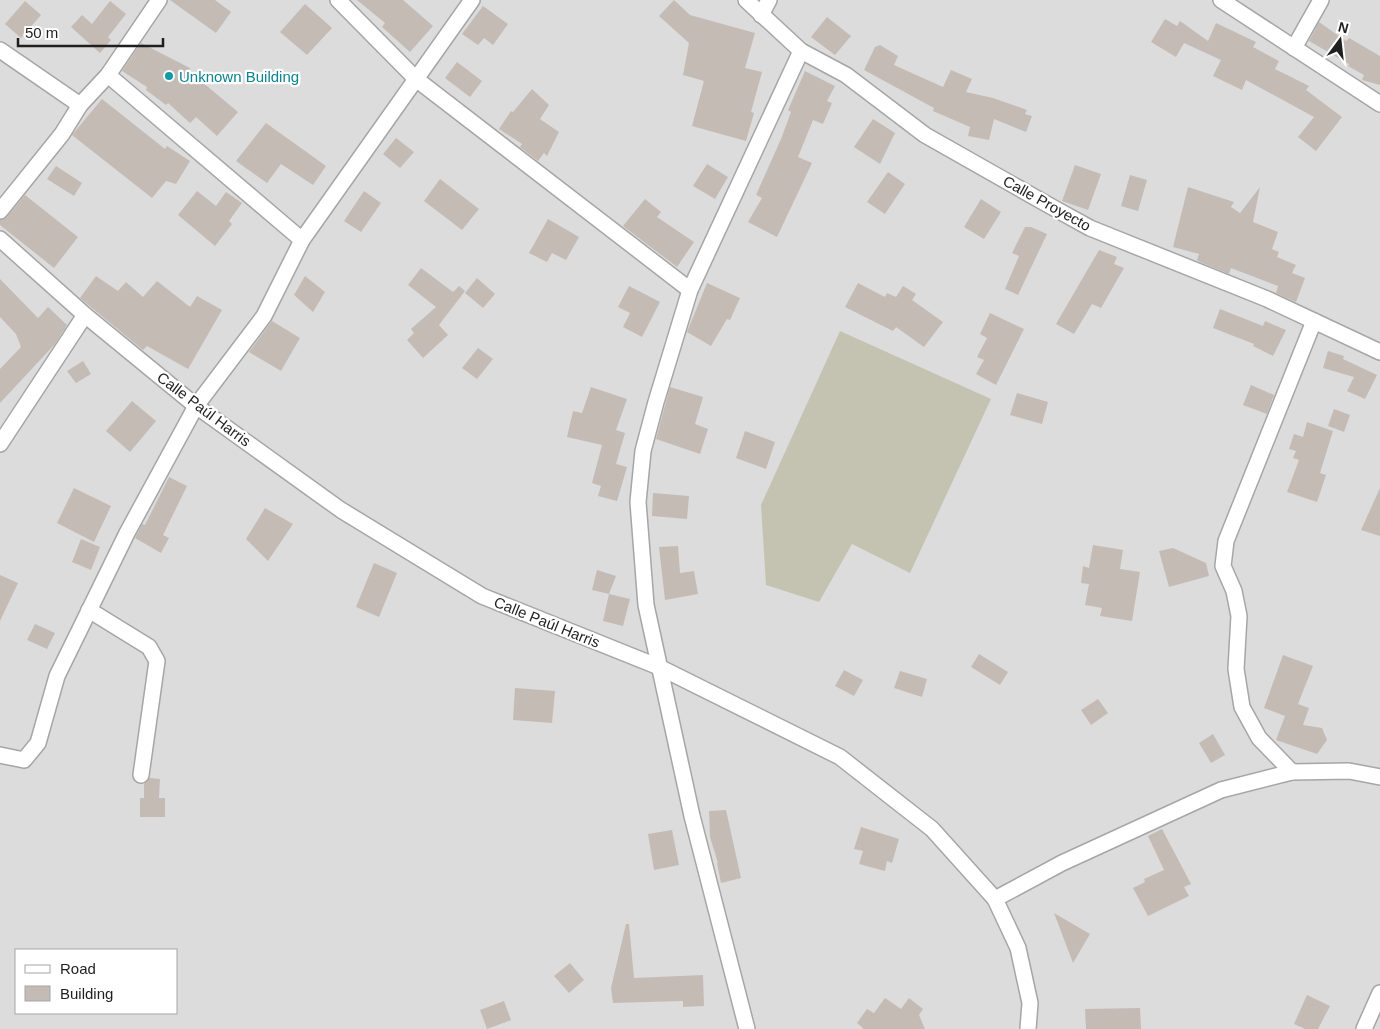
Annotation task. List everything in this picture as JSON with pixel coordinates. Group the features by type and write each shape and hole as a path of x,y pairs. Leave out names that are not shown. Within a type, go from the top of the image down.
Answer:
{"street":[{"path":"0,211 62,134 80,105 108,75 159,0"},
{"path":"338,0 416,79 690,290"},
{"path":"0,755 24,760 38,743 57,676 127,533 196,406 264,316 302,240 472,0"},
{"name":"Calle Proyecto","path":"746,0 801,51 846,75 925,134 1090,228 1267,300 1380,352"},
{"path":"761,15 769,0"},
{"path":"1221,0 1380,104"},
{"path":"1294,48 1321,0"},
{"path":"0,50 80,105"},
{"path":"747,1029 692,816 646,605 638,502 645,443 690,290 801,51"},
{"path":"108,75 302,240"},
{"name":"Calle Paúl Harris","path":"0,239 85,314 196,406 341,510 482,596 659,667 840,757 932,829 995,899 1018,948 1030,1003 1028,1029"},
{"path":"0,444 85,314"},
{"path":"1292,772 1259,738 1242,707 1236,669 1238,616 1234,591 1223,566 1226,541 1314,322"},
{"path":"89,610 149,648 157,660 141,775"},
{"path":"995,899 1062,863 1221,790 1292,772 1349,771 1380,777"},
{"path":"1364,1029 1380,993"}],"shaded area":[{"path":"0,0 1380,0 1380,1029 0,1029"},
{"path":"840,331 991,399 910,573 852,544 819,602 766,585 761,505"}],"building":[{"path":"170,0 215,0 231,12 216,33"},
{"path":"357,0 403,0 433,26 410,52 382,27 385,23"},
{"path":"674,0 690,15 755,33 745,68 762,72 751,112 754,113 746,141 692,126 704,81 683,75 689,43 659,16"},
{"path":"25,1 41,15 21,38 5,24"},
{"path":"110,1 126,14 108,37 111,40 100,53 71,27 82,15 92,24"},
{"path":"305,4 332,28 307,55 280,32"},
{"path":"483,6 508,24 493,45 484,38 478,45 462,34"},
{"path":"827,17 851,36 835,55 811,37"},
{"path":"1165,19 1177,26 1180,21 1208,41 1216,23 1256,42 1253,47 1279,61 1275,69 1309,86 1306,90 1342,117 1316,151 1298,137 1314,117 1246,80 1242,90 1213,76 1221,60 1184,43 1176,57 1151,42"},
{"path":"1319,22 1346,41 1349,38 1380,56 1380,85 1362,80 1364,75 1309,41"},
{"path":"141,43 190,68 189,71 238,112 217,136 196,117 190,123 168,103 166,105 146,90 147,87 122,71"},
{"path":"880,45 898,56 894,65 943,87 951,70 972,79 966,92 993,98 1027,110 1025,114 1032,116 1026,132 994,119 989,140 968,136 970,127 933,111 934,108 864,70 875,47"},
{"path":"457,62 482,81 470,97 445,78"},
{"path":"805,71 835,86 827,101 832,103 823,124 813,120 798,157 812,163 777,237 748,222 762,198 756,195 781,139 791,112 788,110"},
{"path":"532,89 549,105 540,119 559,132 547,156 544,153 538,161 520,147 522,144 499,129 511,111 513,112"},
{"path":"102,99 165,149 167,146 190,161 176,184 166,181 152,198 72,135"},
{"path":"873,119 895,133 880,164 854,147"},
{"path":"266,123 326,166 313,185 281,164 267,183 236,161"},
{"path":"396,138 414,152 400,168 383,154"},
{"path":"707,164 728,177 715,199 693,186"},
{"path":"1075,165 1101,174 1088,210 1062,201"},
{"path":"56,166 82,183 74,196 47,179"},
{"path":"888,172 905,184 885,214 867,202"},
{"path":"1130,175 1147,180 1138,211 1121,206"},
{"path":"440,179 479,209 462,230 424,201"},
{"path":"1188,187 1234,202 1231,207 1240,213 1260,187 1253,222 1278,232 1272,249 1279,252 1277,257 1296,265 1292,273 1305,278 1296,302 1276,293 1278,286 1231,268 1229,274 1197,260 1199,254 1173,247"},
{"path":"197,191 216,206 226,192 242,203 229,221 232,224 215,246 178,215"},
{"path":"364,191 381,203 361,232 344,221"},
{"path":"25,195 78,237 54,268 0,225 0,220 7,217"},
{"path":"645,199 661,212 657,217 694,242 677,267 623,226"},
{"path":"981,199 1001,212 984,239 964,227"},
{"path":"548,219 579,237 566,260 552,253 547,262 529,253"},
{"path":"1025,227 1031,227 1047,234 1018,295 1005,289 1019,256 1012,253"},
{"path":"1099,250 1117,257 1114,264 1124,268 1101,308 1092,304 1074,334 1056,324"},
{"path":"421,268 453,292 459,286 465,291 439,325 448,335 423,358 407,340 414,333 411,329 436,307 408,285"},
{"path":"96,276 118,291 126,282 143,297 157,281 190,307 197,296 222,310 188,369 147,346 143,350 80,298"},
{"path":"305,276 325,292 313,312 294,295"},
{"path":"477,278 495,294 483,308 465,293"},
{"path":"0,279 38,318 48,307 67,325 55,344 0,403 0,369 21,347 16,334 0,317"},
{"path":"707,283 740,298 730,320 727,319 711,346 687,332"},
{"path":"858,283 885,297 887,293 896,297 903,286 916,294 912,300 943,322 924,347 896,327 893,331 845,307"},
{"path":"629,286 660,302 642,337 623,327 630,313 618,307"},
{"path":"1220,309 1263,326 1265,321 1286,330 1273,356 1253,346 1254,344 1213,328"},
{"path":"990,313 1024,329 996,385 976,374 984,360 977,357 987,338 980,334"},
{"path":"272,321 300,338 281,371 249,352"},
{"path":"478,348 493,359 477,379 462,368"},
{"path":"1328,351 1344,356 1343,359 1377,375 1365,399 1347,391 1354,377 1323,368"},
{"path":"83,361 91,374 76,383 67,371"},
{"path":"1251,385 1274,395 1267,414 1243,405"},
{"path":"591,387 627,399 616,430 625,433 616,464 627,467 617,501 598,496 601,486 592,483 602,445 567,437 573,411 582,413"},
{"path":"670,387 703,397 695,424 708,429 700,454 656,439"},
{"path":"1017,393 1048,402 1042,424 1010,415"},
{"path":"132,401 156,421 130,452 106,431"},
{"path":"1334,409 1350,415 1344,432 1328,426"},
{"path":"1307,422 1333,431 1320,473 1326,475 1317,502 1287,492 1299,460 1293,458 1296,451 1289,449 1294,434 1303,437"},
{"path":"745,431 775,442 766,469 736,458"},
{"path":"169,477 187,486 163,535 169,538 161,553 135,538 142,524 145,525"},
{"path":"74,488 111,506 94,542 57,523"},
{"path":"1380,488 1380,536 1361,530"},
{"path":"653,493 689,496 687,519 652,516"},
{"path":"265,508 293,524 268,561 246,539"},
{"path":"81,539 100,547 91,570 72,562"},
{"path":"1093,545 1123,550 1120,569 1140,572 1132,621 1100,616 1102,608 1085,605 1089,584 1081,583 1083,566 1089,568"},
{"path":"678,546 680,573 694,571 698,594 665,600 659,547"},
{"path":"1173,548 1206,563 1209,576 1169,587 1159,551"},
{"path":"374,563 397,573 379,617 356,607"},
{"path":"597,570 616,576 609,594 592,590"},
{"path":"0,575 18,583 0,621"},
{"path":"609,594 630,599 623,626 603,621"},
{"path":"35,624 55,633 47,649 27,640"},
{"path":"979,654 1008,672 1000,685 971,667"},
{"path":"1283,655 1313,666 1298,704 1309,708 1303,725 1322,728 1327,740 1317,754 1276,740 1285,716 1264,708"},
{"path":"844,670 863,680 854,696 835,686"},
{"path":"900,671 927,679 922,697 894,688"},
{"path":"515,688 555,691 552,723 513,720"},
{"path":"1098,699 1108,713 1091,725 1081,710"},
{"path":"1213,734 1225,755 1211,763 1199,743"},
{"path":"149,778 160,779 159,798 165,798 165,817 140,817 140,798 144,798 144,784"},
{"path":"726,810 741,878 721,883 718,863 710,837 709,811"},
{"path":"861,827 899,839 892,863 887,861 885,871 859,864 863,851 854,849"},
{"path":"1162,829 1191,884 1184,887 1189,896 1148,916 1133,888 1145,882 1144,879 1164,870 1148,836"},
{"path":"672,830 679,865 654,870 648,834"},
{"path":"1054,913 1090,934 1073,963"},
{"path":"626,924 629,924 634,978 703,975 704,1006 683,1007 683,1001 613,1003 611,988"},
{"path":"570,963 584,980 569,993 554,976"},
{"path":"1307,995 1330,1006 1318,1029 1305,1029 1294,1024"},
{"path":"885,998 901,1009 909,998 923,1009 919,1015 925,1029 862,1029 857,1023 867,1009 874,1013"},
{"path":"504,1001 511,1020 487,1029 480,1010"},
{"path":"1140,1008 1141,1029 1086,1029 1085,1009"}],"place":[{"name":"Unknown Building","path":"169,76"}]}
